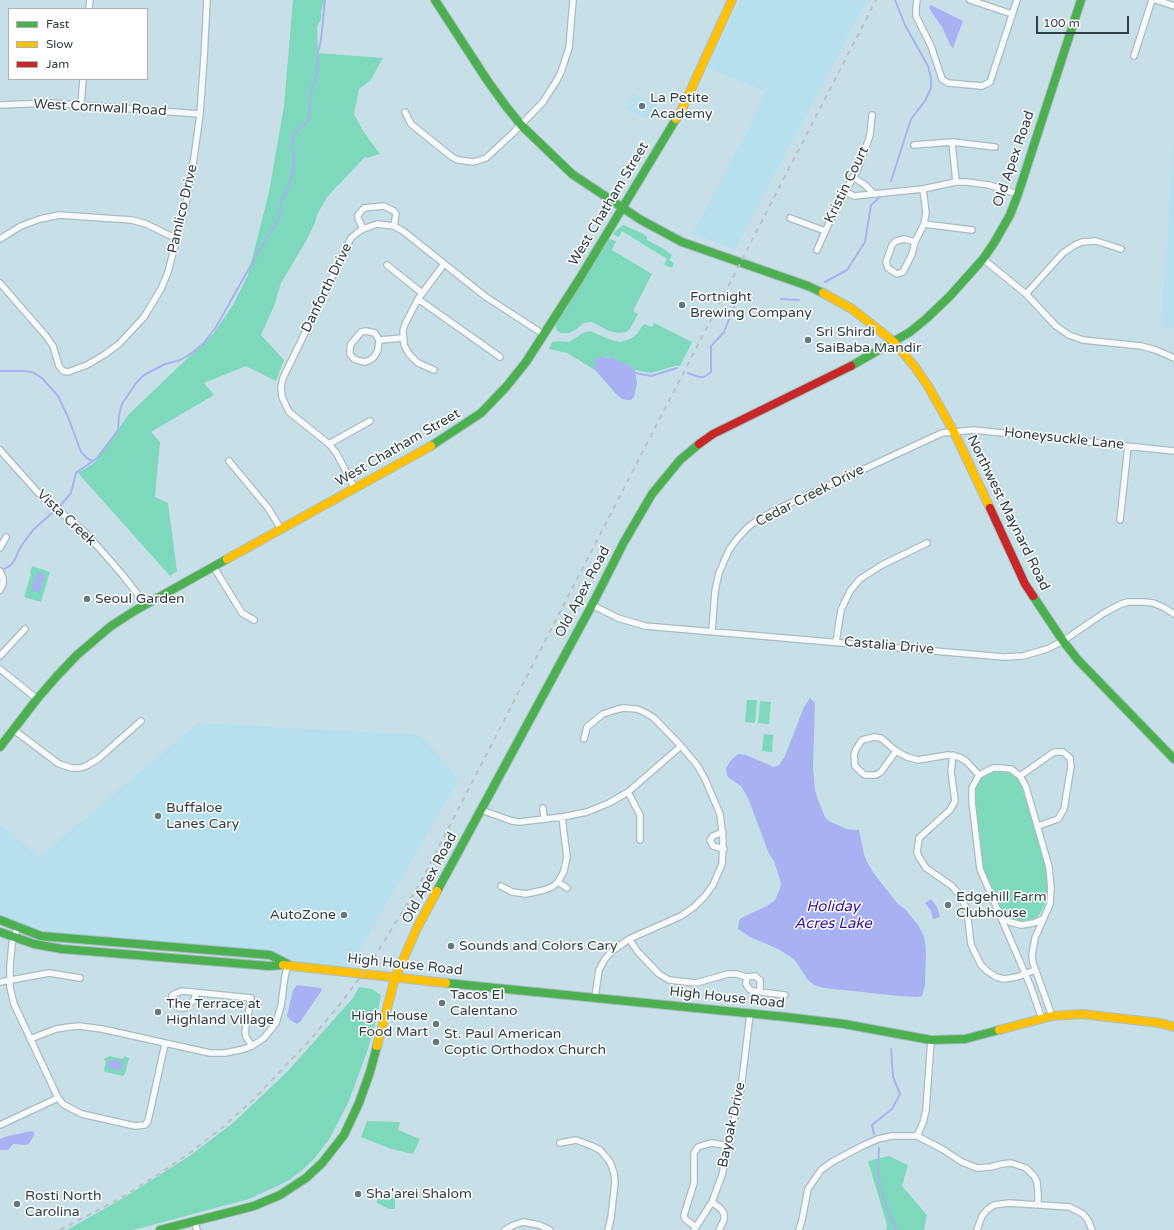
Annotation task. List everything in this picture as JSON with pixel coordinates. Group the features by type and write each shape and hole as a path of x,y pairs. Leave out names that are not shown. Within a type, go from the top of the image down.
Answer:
{"main road":[{"name":"Northwest Maynard Road","path":"435,0 487,80 521,125 572,174 662,232 692,246 808,286 852,309 894,342 915,367 928,386 954,432 1025,584 1078,660 1174,759"},
{"name":"West Chatham Street","path":"0,747 37,699 77,655 111,626 213,566 355,489 457,430 481,413 506,387 526,362 580,278 621,207 682,109 732,0"},
{"name":"Old Apex Road","path":"160,1230 196,1226 254,1206 280,1195 306,1178 333,1150 344,1135 359,1103 370,1072 395,978 417,928 592,606 641,511 664,478 680,460 696,446 713,434 856,363 910,332 950,296 983,259 1010,215 1018,194 1081,0"},
{"name":"High House Road","path":"0,920 17,928 41,936 270,955 288,964"},
{"name":"High House Road","path":"0,932 34,944 62,949 269,966 288,964 395,978 595,997 844,1024 931,1040 965,1039 1052,1016 1082,1014 1160,1023 1174,1027"},
{"name":"High House Road","path":"1160,1023 1174,1022"}],"street":[{"name":"Pamlico Drive","path":"0,283 46,336 53,346 59,366 63,371 68,372 87,366 104,355 119,344 144,317 161,289 168,272 188,195 200,114 207,0"},
{"path":"405,112 411,124 452,157 466,162 474,162 486,158 521,125 547,96 562,72 571,38 573,0"},
{"path":"917,0 916,8 919,24 930,46 940,77 948,83 982,86 990,82 1017,0"},
{"path":"970,0 1012,14"},
{"path":"1134,56 1152,0"},
{"path":"1156,0 1174,6"},
{"path":"81,105 83,80"},
{"name":"West Cornwall Road","path":"0,105 51,103 200,114"},
{"name":"Kristin Court","path":"817,250 838,203 853,177 868,144 872,115"},
{"path":"952,142 956,182"},
{"path":"914,146 952,142 995,147"},
{"path":"853,177 865,185 874,194"},
{"path":"844,191 854,196 923,189 956,182 989,185 1018,194"},
{"path":"915,242 904,239 894,243 886,262 888,268 897,274 903,272 912,254 915,242 924,224 926,203 923,189"},
{"path":"363,228 358,215 364,208 384,206 394,211 396,214 394,226 486,297 543,334"},
{"path":"0,240 21,226 59,214 132,220 146,224 177,239"},
{"path":"790,218 825,231"},
{"name":"Danforth Drive","path":"355,489 337,454 329,444 289,412 282,397 281,387 283,378 351,238 363,228 377,224 394,226"},
{"path":"924,224 972,230"},
{"path":"1026,294 1063,253 1075,245 1082,242 1096,241 1121,249"},
{"path":"983,259 1026,294 1056,326 1069,335 1083,340 1141,346 1156,350 1174,358"},
{"path":"434,370 418,363 413,359 406,350 402,338 405,324 418,299 444,264"},
{"path":"387,265 422,293"},
{"path":"418,299 500,357"},
{"path":"366,331 375,333 379,340 378,350 374,357 370,360 365,362 360,361 354,359 350,354 351,344 361,332 366,331"},
{"path":"379,340 402,338"},
{"path":"329,444 370,421"},
{"name":"Honeysuckle Lane","path":"954,432 974,430 1174,451"},
{"name":"Cedar Creek Drive","path":"712,631 715,591 719,572 729,550 748,527 759,519 775,511 933,437 942,433 954,432"},
{"path":"1120,520 1128,446"},
{"name":"Vista Creek","path":"0,450 41,496 85,532 121,573 146,605"},
{"path":"229,461 268,508 281,529"},
{"path":"0,548 6,537"},
{"path":"836,642 840,610 850,591 860,579 882,564 927,543"},
{"path":"213,566 242,613 254,620"},
{"path":"0,571 3,578 3,584 0,590"},
{"name":"Castalia Drive","path":"592,606 618,618 638,624 1014,657 1041,651 1063,640 1108,610 1128,602 1153,603 1164,607 1174,614"},
{"path":"0,656 25,629"},
{"path":"0,669 37,699"},
{"path":"584,739 588,727 604,714 615,710 630,708 646,713 654,718 697,765 711,790 720,814 724,849 722,864 716,878 710,890 700,901 681,916 629,939 614,949 605,959 599,970 595,997"},
{"path":"14,730 59,764 72,768 80,768 92,763 141,721"},
{"path":"896,751 885,767 876,775 865,775 855,766 854,755 862,740 869,738 882,738 896,751 907,757 918,760 953,755 959,757 966,761 979,775"},
{"path":"481,810 512,821 527,822 587,812 601,807 628,792 681,746"},
{"path":"1020,776 1054,752 1063,752 1070,758 1071,766 1064,809 1058,819 1038,826"},
{"path":"953,755 951,771 955,794 953,806 946,815 919,838 917,852 926,868 952,886 962,898 968,918 971,944 981,965 992,974 1004,979 1010,979 1035,970"},
{"path":"1042,1019 1035,997 983,876 978,858 972,794 975,781 979,775 986,770 1001,768 1011,769 1020,776 1026,787 1038,826 1049,867 1051,888 1050,904 1032,948 1032,963 1052,1016"},
{"path":"628,792 640,815 640,840"},
{"path":"543,808 544,819"},
{"path":"501,886 512,892 526,894 552,887 558,882 564,871 567,857 562,817"},
{"path":"723,832 713,836 710,840 713,846 724,849"},
{"path":"558,882 567,888"},
{"path":"1000,915 1010,922 1021,925 1034,923 1043,919"},
{"path":"17,928 11,956 10,981 14,1004 58,1098 72,1110 82,1114 135,1126 144,1126 148,1121 165,1044"},
{"path":"629,939 638,952 659,974 669,980 696,983 728,974 736,974 747,977 752,976 759,978 761,982 760,992"},
{"path":"30,1039 56,1029 79,1026 102,1029 190,1049 217,1053 237,1052 252,1046 264,1038 276,1023 281,1006 288,964"},
{"path":"0,982 49,973 80,978"},
{"path":"747,977 745,981 747,987 753,991 785,995"},
{"path":"196,993 251,998 245,1032 246,1037 252,1046"},
{"name":"Bayoak Drive","path":"695,1229 712,1202 722,1174 741,1089 750,1014"},
{"path":"917,1136 923,1123 926,1110 931,1040"},
{"path":"0,1124 58,1098"},
{"path":"799,1230 808,1189 817,1175 826,1166 862,1146 878,1139 892,1136 917,1136 970,1166 977,1168 991,1168 1002,1164 1011,1164 1026,1168 1034,1176 1037,1182 1038,1205"},
{"path":"560,1143 576,1140 592,1146 600,1150 610,1162 614,1173 615,1182 611,1218 608,1230"},
{"path":"695,1229 685,1219 684,1215 694,1183 694,1153 698,1148 712,1143 729,1146"},
{"path":"712,1202 721,1209 724,1214 724,1220 719,1230"},
{"path":"977,1230 982,1216 987,1210 994,1205 1009,1203 1070,1207 1078,1210 1088,1220 1092,1230"},
{"path":"505,1230 523,1222 539,1225 550,1230"}],"shaded area":[{"path":"740,0 867,0 735,249 692,234 749,129 764,91 707,67"},
{"name":"La Petite Academy","path":"633,93 658,105 656,110 652,108 647,119 625,108"},
{"path":"1174,142 1174,328 1161,327"},
{"path":"198,723 420,735 459,779 347,971 288,965 270,955 41,936 0,920 0,824 39,857"}],"green space":[{"path":"293,0 325,0 321,11 321,19 317,27 318,53 383,58 370,81 359,89 354,114 363,131 380,154 367,158 365,157 327,197 317,215 315,223 306,241 281,283 274,306 261,335 284,360 276,381 246,366 204,383 214,395 151,432 160,442 155,497 168,503 177,571 170,576 78,473 94,463 129,414 213,334 233,305 248,275 269,192 284,106"},
{"path":"623,225 644,234 647,237 647,240 672,255 669,260 674,263 672,268 664,265 667,259 622,231 619,237 614,235 614,232"},
{"path":"610,239 616,241 612,250 652,274 633,311 638,314 630,329 626,332 619,333 609,331 592,322 583,323 577,329 569,333 561,333 557,331 555,325 607,240"},
{"path":"654,323 692,342 680,366 651,373 635,370 628,365 607,357 594,365 595,370 567,353 549,349 552,342 569,342 585,332 590,331 611,340 620,342 630,339 636,335 644,324 652,327"},
{"path":"32,566 50,572 41,602 24,597"},
{"path":"747,700 757,700 755,723 745,722"},
{"path":"760,701 771,702 769,724 758,723"},
{"path":"764,734 773,735 772,752 762,751"},
{"path":"994,770 1010,771 1020,782 1045,861 1048,886 1045,904 1037,917 1023,922 1011,919 1001,911 985,874 981,860 974,793 975,785 985,773"},
{"path":"359,987 372,989 381,995 368,1049 349,1101 330,1138 314,1159 301,1171 286,1182 249,1199 141,1228 132,1230 67,1230 125,1197 191,1155 233,1123 287,1072 353,998"},
{"path":"110,1056 123,1059 124,1056 129,1058 125,1074 123,1076 105,1072 106,1061 103,1059"},
{"path":"367,1121 400,1122 398,1130 420,1139 413,1154 391,1149 361,1137"},
{"path":"889,1156 908,1165 902,1186 927,1215 924,1230 886,1230 887,1225 868,1161"},
{"path":"379,1198 395,1198 395,1209 389,1209 377,1203 377,1199"}],"water":[{"path":"931,5 963,21 953,48 950,45 942,27 931,11 929,7"},
{"path":"600,357 612,358 635,370 637,383 634,397 631,400 622,399 617,395 595,370 594,365 596,359"},
{"path":"37,572 45,575 40,592 31,590"},
{"name":"Holiday Acres Lake","path":"810,698 815,703 813,768 815,790 818,800 825,817 829,821 846,829 859,830 867,862 875,875 897,903 906,910 918,925 924,936 926,951 925,985 922,996 899,996 824,988 814,985 808,980 794,959 778,949 750,937 738,929 741,918 767,906 775,900 781,883 774,861 769,854 748,798 741,786 729,778 726,768 731,760 738,754 746,755 774,767 779,765 785,756 804,707"},
{"path":"931,899 937,907 940,917 933,919 931,911 925,903"},
{"path":"297,985 321,988 322,990 300,1022 297,1024 290,1020 287,1016 293,990"},
{"path":"114,1059 123,1063 121,1071 108,1067 109,1060 113,1061"},
{"path":"32,1131 34,1132 34,1135 29,1144 13,1144 8,1150 0,1150 0,1139"}],"waterway":[{"path":"60,506 71,493 76,473 97,458 118,430 119,415 122,404 136,383 144,375 165,364 180,360 189,355 203,344 216,327 260,249 279,219 282,199 288,188 293,172 293,137 309,119 310,95 317,73 317,57 321,40 325,0"},
{"path":"891,181 911,119 925,101 931,88 931,78 928,66 905,25 895,0"},
{"path":"825,282 847,270 865,242 871,205 880,197"},
{"path":"688,373 699,377 704,377 711,372 711,346 724,332 739,294"},
{"path":"781,299 799,300"},
{"path":"636,373 651,376 677,368"},
{"path":"0,371 32,372 42,378 58,396 68,417 81,452 88,459 93,461"},
{"path":"4,569 11,565 21,546 34,529 52,513"},
{"path":"874,1134 872,1125 892,1109 900,1094 893,1077 891,1049"},
{"path":"879,1148 878,1171 880,1186 896,1230"}],"railway":[{"path":"60,1230 121,1198 190,1153 223,1127 255,1098 308,1042 337,1008 370,964 419,885 876,0"}],"traffic: fast":[{"path":"435,0 505,105 521,125 572,174 641,220 682,242 808,286 823,293"},
{"path":"851,366 910,332 927,318 950,296 983,259 994,243 1010,215 1018,194 1081,0"},
{"path":"431,446 481,413 506,387 526,362 580,278 676,119"},
{"path":"437,891 592,605 624,542 652,494 680,460 699,444"},
{"path":"0,747 57,676 77,655 111,626 136,610 227,559"},
{"path":"1033,596 1063,641 1078,660 1174,759"},
{"path":"0,920 41,936 270,955 288,964"},
{"path":"0,932 34,944 62,949 269,966 283,965"},
{"path":"446,983 786,1017 844,1024 931,1040 965,1039 999,1030"},
{"path":"160,1230 254,1206 280,1195 306,1178 322,1163 344,1135 359,1103 377,1046"}],"traffic: slow":[{"path":"676,119 732,0"},
{"path":"823,293 852,309 894,342 915,367 928,386 954,432 990,508"},
{"path":"227,559 431,446"},
{"path":"377,1046 395,978 417,928 437,891"},
{"path":"283,965 446,983"},
{"path":"999,1030 1052,1016 1082,1014 1160,1023 1174,1027"}],"traffic: jam":[{"path":"699,444 713,434 851,366"},
{"path":"990,508 1025,584 1033,596"}],"place":[{"name":"La Petite Academy","path":"642,106"},
{"name":"Fortnight Brewing Company","path":"682,305"},
{"name":"Sri Shirdi SaiBaba Mandir","path":"808,340"},
{"name":"Seoul Garden","path":"87,599"},
{"name":"Buffaloe Lanes Cary","path":"158,816"},
{"name":"Edgehill Farm Clubhouse","path":"948,905"},
{"name":"AutoZone","path":"344,915"},
{"name":"Sounds and Colors Cary","path":"451,946"},
{"name":"Tacos El Calentano","path":"442,1003"},
{"name":"The Terrace at Highland Village","path":"158,1012"},
{"name":"High House Food Mart","path":"436,1024"},
{"name":"St. Paul American Coptic Orthodox Church","path":"436,1042"},
{"name":"Sha'arei Shalom","path":"358,1194"},
{"name":"Rosti North Carolina","path":"17,1204"}]}
